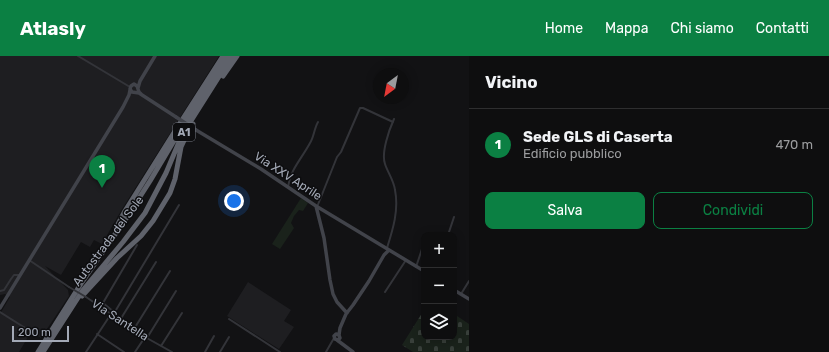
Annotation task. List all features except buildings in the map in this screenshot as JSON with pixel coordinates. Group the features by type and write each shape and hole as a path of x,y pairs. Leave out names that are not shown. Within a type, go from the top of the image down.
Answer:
{"highway":[{"path":"110,241 125,211 223,56"},
{"name":"Autostrada del Sole","path":"38,352 82,282 150,181 227,56"},
{"name":"Autostrada del Sole","path":"43,352 83,290 145,213 166,173 182,135 232,56"},
{"path":"58,329 85,292 117,258 141,236 153,221 171,191 175,179 181,147 186,136 237,56"}],"street":[{"path":"78,56 125,85 132,87"},
{"path":"0,308 123,107 131,96 137,91 139,83 155,56"},
{"path":"123,107 132,87 144,75"},
{"name":"Via XXV Aprile","path":"142,95 137,86 132,87 132,92 142,95 196,130 261,169 317,207 421,270"},
{"path":"326,352 330,344 337,337 347,313 353,306 384,256 395,222 395,190 383,156 393,121 363,108 360,108 341,152 336,158 317,207 324,238 332,288 335,298 347,313"},
{"path":"288,188 292,173 312,141 318,122"},
{"path":"86,352 97,334 114,312 179,205"},
{"path":"449,232 454,217"},
{"path":"114,312 103,304 137,245"},
{"path":"416,267 421,252"},
{"name":"Via Santella","path":"29,260 134,330 172,352"},
{"path":"385,292 406,260"},
{"path":"120,320 156,262"},
{"path":"134,330 170,271"},
{"path":"0,291 4,290 14,275 20,275"},
{"path":"462,294 469,281"},
{"path":"0,303 6,294 11,290"},
{"path":"135,352 176,291"},
{"path":"457,292 469,299"},
{"path":"341,307 344,319"},
{"path":"0,312 30,332"},
{"path":"161,346 182,313"},
{"path":"230,319 280,352"},
{"path":"97,334 124,352"},
{"path":"205,352 214,336"},
{"path":"220,352 229,337"},
{"path":"337,337 352,352"}],"shaded area":[{"path":"0,56 219,56 122,209 102,244 94,240 90,247 81,242 61,275 45,266 68,290 69,296 41,338 31,332 19,352 0,352 0,314 10,297 5,294 0,295"},
{"path":"248,282 291,310 284,321 294,327 279,349 227,316"}],"green space":[{"path":"301,198 308,203 303,211 299,210 294,216 291,223 294,228 280,249 272,244"},
{"path":"421,315 421,340 457,340 457,316 469,324 469,352 413,352 402,345"}],"place":[{"name":"Sede GLS di Caserta","path":"102,188"}]}
